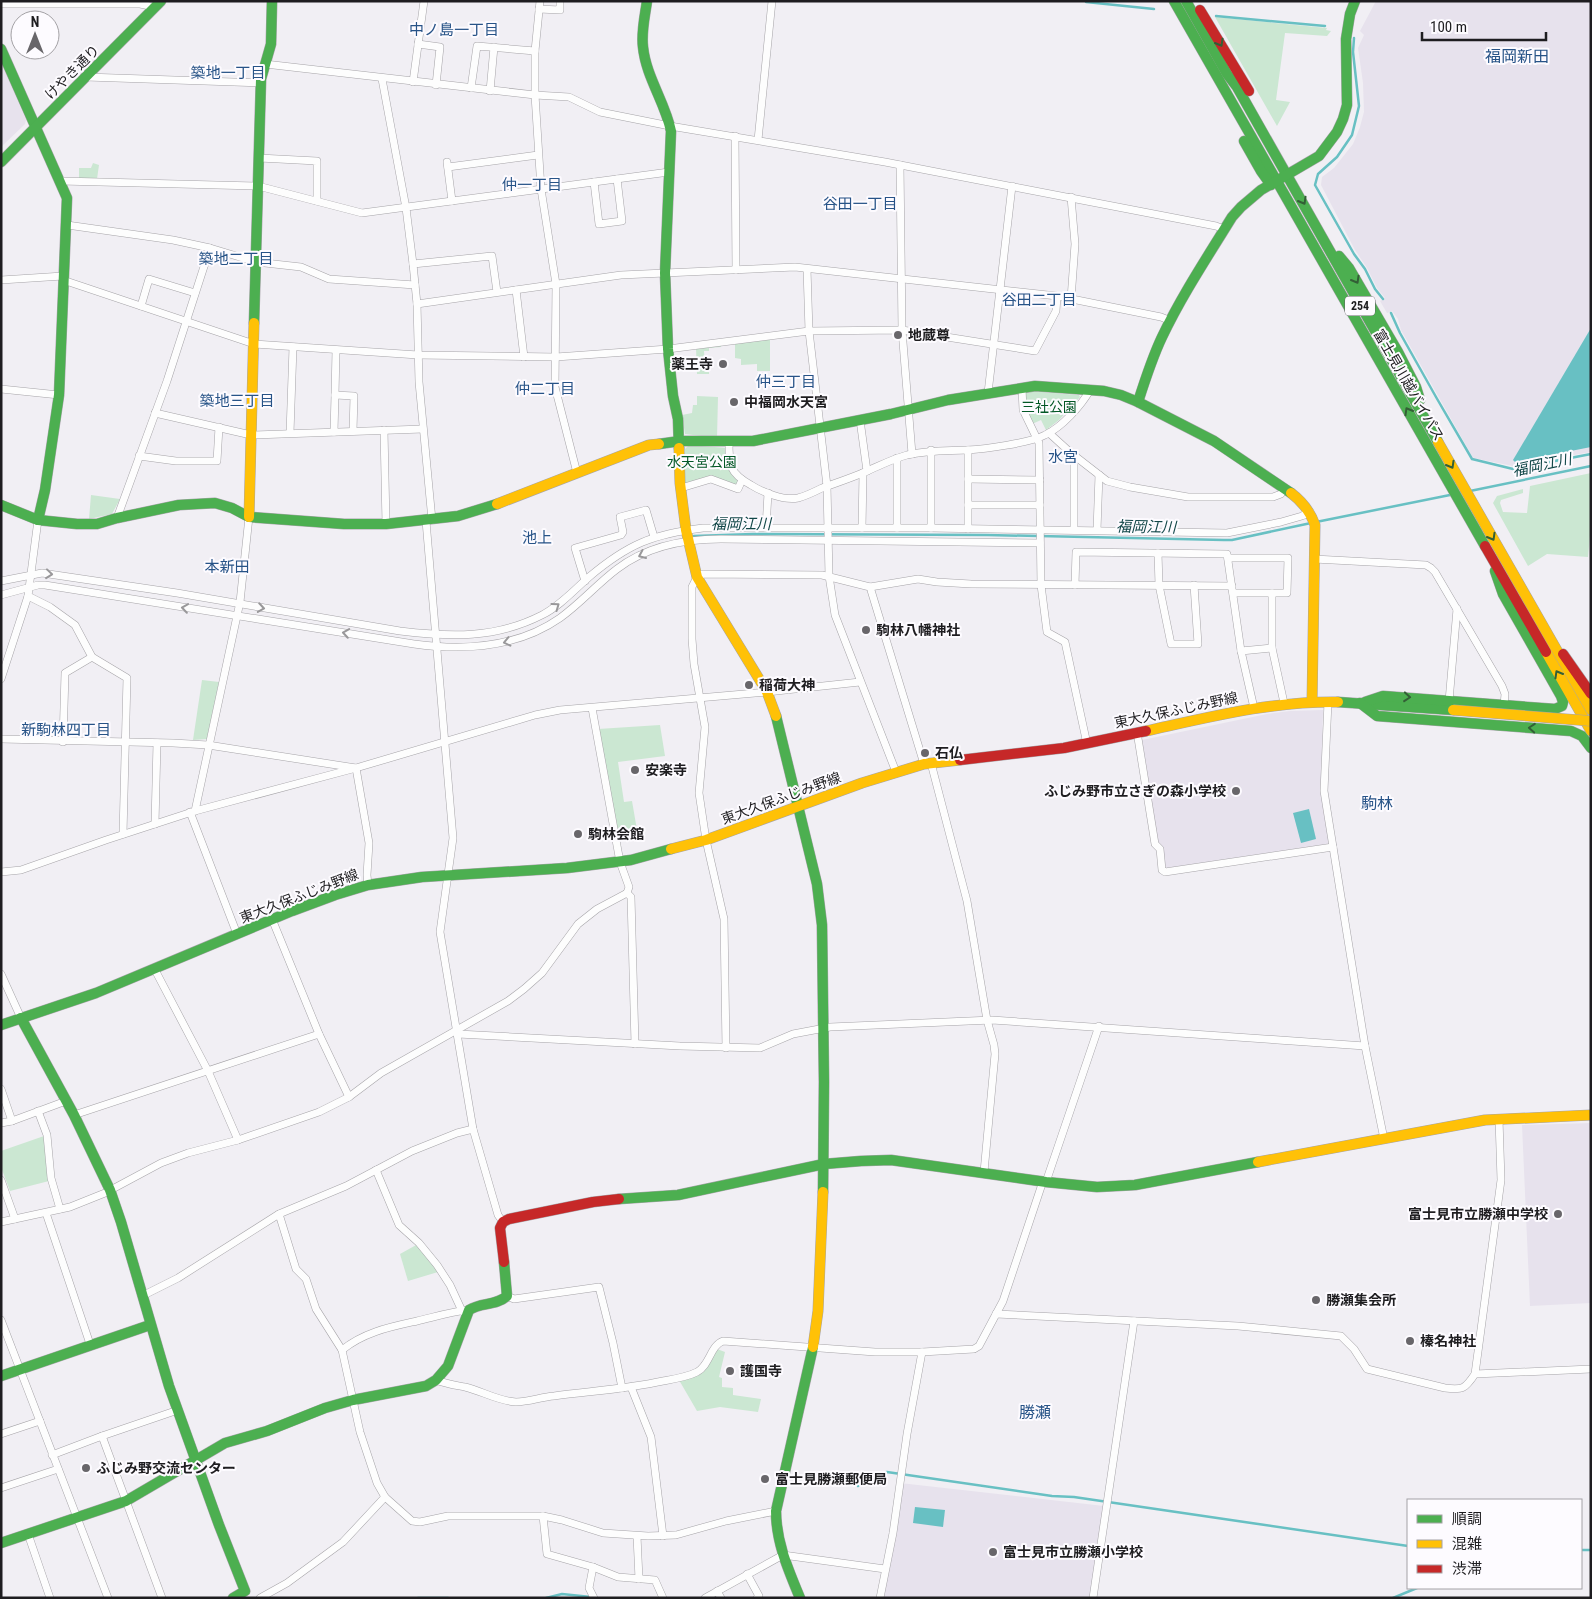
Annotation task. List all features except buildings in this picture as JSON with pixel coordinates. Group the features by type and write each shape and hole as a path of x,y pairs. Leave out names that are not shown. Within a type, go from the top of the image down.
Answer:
{"main road":[{"path":"249,517 261,83 271,44 272,1"},
{"path":"647,1 642,42 644,55 670,126 665,273 668,349 680,441 681,488 686,530 697,577 767,692 778,723 817,884 820,906 824,1029 824,1164 818,1311 814,1348 776,1511 775,1524 783,1555 800,1598"},
{"name":"254","path":"1164,1 1261,171 1274,183"},
{"name":"富士見川越バイパス","path":"1174,1 1203,41 1288,174 1326,241 1353,294 1428,424 1455,483 1458,497 1591,731"},
{"name":"富士見川越バイパス","path":"1186,1 1203,41 1307,246 1320,257 1455,483 1468,495 1591,710"},
{"name":"254","path":"1195,1 1258,107 1260,128"},
{"path":"1138,402 1150,363 1171,321 1224,229 1240,207 1256,194 1319,156 1332,140 1344,117 1347,105 1346,37 1348,21 1355,1"},
{"name":"けやき通り","path":"1,162 158,4"},
{"path":"1,49 68,198 59,395 45,490 38,520"},
{"path":"1,505 38,520 57,523 97,524 117,518 179,506 215,503 224,505 249,517 338,524 386,524 429,520 458,516 493,506 649,445 680,441 753,441 948,400 1035,386 1110,392 1138,402 1214,441 1299,499 1313,519 1312,702"},
{"path":"1451,705 1504,705 1555,709 1562,706 1563,702 1538,653 1503,594 1485,546"},
{"path":"1552,642 1572,664 1591,694"},
{"name":"東大久保ふじみ野線","path":"1,1025 96,993 272,919 335,895 368,885 396,880 620,862 706,840 896,772 927,763 1012,755 1087,744 1137,732 1284,703 1328,702 1451,705 1591,721"},
{"path":"1360,704 1377,716 1571,731 1582,736 1591,748"},
{"path":"21,1018 74,1115 110,1190 126,1238 150,1325 178,1410 246,1595 233,1598"},
{"path":"1,1543 126,1501 225,1443 275,1428 325,1408 353,1400 420,1388 436,1380 451,1361 465,1310 473,1306 502,1301 508,1296 500,1228 503,1222 509,1219 593,1202 678,1195 824,1164 891,1160 1044,1182 1096,1187 1135,1185 1499,1119 1591,1115"},
{"path":"1,1376 150,1325"}],"street":[{"path":"413,82 424,1"},
{"path":"560,1 560,10 539,5 534,96 541,189 556,284 555,387 577,473"},
{"path":"758,140 772,1"},
{"path":"1,4 29,2 158,4"},
{"path":"418,44 440,47 436,84"},
{"path":"471,88 476,46 535,51"},
{"path":"490,90 494,47"},
{"path":"266,64 534,96 569,97 600,112 1071,197 1208,224 1224,229"},
{"path":"86,77 261,83"},
{"path":"382,79 406,208 415,285 435,635 453,838 440,932 473,1129 498,1214 503,1222"},
{"path":"735,136 736,270"},
{"path":"452,201 448,164 538,155"},
{"path":"259,158 317,160 316,201"},
{"path":"900,165 902,330 912,454"},
{"path":"61,181 258,186 362,213 669,172"},
{"path":"594,182 599,224 622,221 617,179"},
{"path":"988,394 1012,186"},
{"path":"1071,197 1075,244 1072,299"},
{"path":"66,225 173,240 210,248 256,262 301,267 336,280 415,285"},
{"path":"117,518 187,322 210,248"},
{"path":"413,264 492,256 497,292"},
{"path":"416,304 621,275 794,268 1057,296 1161,317 1171,321"},
{"path":"806,269 808,331 828,486 829,576 835,615 896,772"},
{"path":"1,280 63,278 254,344 418,355 556,358 668,349 808,331 902,330 1034,350 1056,311 1057,296"},
{"path":"141,306 149,279 196,293"},
{"path":"516,290 524,357"},
{"path":"290,433 293,347"},
{"path":"334,432 336,350"},
{"path":"1,388 59,395"},
{"path":"1022,388 1023,410 1039,443 1041,585 1047,632 1065,642 1087,744"},
{"path":"729,442 729,464 734,473 742,480 760,491 798,498 897,458 912,454 932,450 968,450 1037,438 1049,433 1074,411 1090,390"},
{"path":"335,395 354,396 353,431"},
{"path":"155,413 251,435 423,429"},
{"path":"860,420 865,472 862,528"},
{"path":"139,456 176,461 217,461 219,427"},
{"path":"384,430 386,524"},
{"path":"1049,433 1106,481 1130,487 1188,497 1273,497 1281,494 1284,489"},
{"path":"932,450 932,528"},
{"path":"968,450 968,529"},
{"path":"1074,456 1074,530"},
{"path":"897,458 897,528"},
{"path":"1097,530 1099,475"},
{"path":"968,479 1040,480"},
{"path":"681,488 711,480 738,489 742,480"},
{"path":"766,528 768,493"},
{"path":"968,506 1040,506"},
{"path":"585,581 575,548 621,535 623,532 620,517 646,510 654,537"},
{"path":"1,594 44,585 436,647 481,647 524,637 559,619 618,568 633,558 688,540 828,540 1041,536 1074,530 1227,533 1302,516 1313,519"},
{"path":"236,934 192,812 237,616 249,517"},
{"path":"1,679 28,596 38,520"},
{"path":"1,581 42,573 400,631 435,635 487,633 518,626 542,615 555,607 613,558 636,544 654,537 686,530 703,528 932,528 968,529 1041,536"},
{"path":"1075,585 1076,552 1227,554 1242,650 1254,708"},
{"path":"1158,553 1159,585 1171,644 1198,644 1194,585"},
{"path":"726,1048 724,919 706,840 700,793 705,727 694,664 692,630 692,586 697,577 703,574 829,576 870,587 918,579 937,582 1041,585 1194,585 1233,590 1287,593 1288,558 1228,558"},
{"path":"1314,559 1426,565 1432,568 1502,686 1505,694 1504,705"},
{"path":"870,587 927,763 966,901 986,1020 995,1054 984,1172"},
{"path":"1272,593 1272,648 1284,703"},
{"path":"28,596 50,607 75,625 92,657 127,678 123,834"},
{"path":"1451,705 1457,608"},
{"path":"1242,650 1272,648"},
{"path":"63,742 65,673 92,657"},
{"path":"1,872 21,870 192,812 356,768 535,715 560,710 860,682"},
{"path":"1328,702 1324,791 1365,1046 1384,1139"},
{"path":"1,1222 60,1210 110,1190 161,1163 188,1153 238,1140 319,1112 348,1097 381,1073 458,1032 524,989 542,973 578,924 597,909 627,893 629,887 620,862 592,708"},
{"path":"1137,732 1155,844 1160,849 1162,870 1165,872 1333,847"},
{"path":"1,739 208,746 356,768"},
{"path":"155,824 157,743"},
{"path":"356,768 369,842 368,885"},
{"path":"627,893 631,897 635,1044"},
{"path":"272,919 319,1034 348,1097"},
{"path":"154,968 208,1071 238,1140"},
{"path":"1,974 21,1018"},
{"path":"458,1032 635,1044 760,1048 793,1034 824,1029 986,1020 1099,1026 1365,1046"},
{"path":"436,1380 448,1385 465,1387 502,1400 517,1402 532,1401 551,1396 631,1387 696,1372 704,1367 717,1343 723,1341 875,1352 974,1349 979,1346 1003,1301 1099,1026"},
{"path":"74,1115 319,1034"},
{"path":"1,1089 12,1121"},
{"path":"1,1123 12,1121 66,1101"},
{"path":"38,1111 47,1135 51,1178 60,1210"},
{"path":"996,1314 1238,1326 1341,1336 1354,1349 1367,1369 1445,1388 1463,1388 1467,1386 1475,1374 1501,1180 1499,1119"},
{"path":"142,1296 178,1278 279,1214 346,1186 412,1151 457,1133 473,1129"},
{"path":"342,1350 352,1342 376,1331 465,1310 437,1265 419,1243 400,1225 376,1170"},
{"path":"1,1180 15,1219"},
{"path":"46,1213 90,1344"},
{"path":"279,1214 296,1269 306,1279 316,1310 342,1350 365,1448 378,1483 385,1497 409,1519 415,1522 448,1516 543,1516 603,1533 662,1536 676,1535 726,1521 776,1511"},
{"path":"508,1296 514,1299 599,1287 622,1388"},
{"path":"1,1320 108,1598"},
{"path":"1092,1598 1134,1321"},
{"path":"880,1598 893,1532 907,1434 922,1352"},
{"path":"1475,1374 1591,1369"},
{"path":"631,1387 651,1437 662,1536"},
{"path":"52,1454 178,1410"},
{"path":"1,1434 40,1421"},
{"path":"102,1436 162,1598"},
{"path":"1,1488 58,1469"},
{"path":"260,1598 287,1583 344,1542 385,1497"},
{"path":"543,1516 546,1554 592,1567 618,1577 655,1580 662,1598"},
{"path":"28,1534 50,1598"},
{"path":"637,1536 639,1579"},
{"path":"705,1598 719,1594 747,1574 783,1555 885,1569"},
{"path":"592,1567 589,1588 594,1598"},
{"path":"747,1574 759,1596 757,1598"}],"shaded area":[{"path":"1376,1 1591,1 1591,452 1513,466 1473,458 1401,330 1398,319 1392,311 1387,313 1380,301 1385,298 1355,250 1321,185 1322,177 1334,168 1353,144 1360,127 1364,112 1363,83 1358,48 1364,35 1360,31"},
{"path":"1,62 26,120 25,124 1,147"},
{"name":"ふじみ野市立さぎの森小学校","path":"1323,710 1321,785 1329,842 1327,844 1167,868 1158,842 1142,740 1267,714"},
{"name":"富士見市立勝瀬中学校","path":"1591,1123 1591,1303 1530,1306 1522,1125"},
{"name":"富士見市立勝瀬小学校","path":"900,1483 1104,1506 1090,1598 880,1598"}],"green space":[{"path":"1215,17 1327,28 1326,30 1331,31 1327,36 1285,33 1276,100 1290,102 1277,126"},
{"path":"93,163 99,165 97,179 79,178 79,168 91,168"},
{"path":"770,338 770,371 757,371 757,364 741,365 741,359 735,358 735,343"},
{"path":"721,345 721,347 709,348 709,351 704,351 705,369 709,370 709,374 697,374 696,348"},
{"name":"三社公園","path":"1029,391 1079,395 1080,397 1059,420 1046,430 1041,420 1032,424 1026,411 1024,393"},
{"path":"697,396 718,397 717,438 685,434 682,415 692,413 693,405 697,405"},
{"name":"水天宮公園","path":"689,445 727,448 739,480 738,484 735,485 711,478 686,485 683,483 685,449"},
{"path":"1591,473 1591,525 1588,557 1547,554 1528,566 1493,503 1497,496 1523,489 1523,493 1501,500 1500,503 1503,512 1527,513 1530,486"},
{"path":"91,495 120,499 112,514 89,519"},
{"path":"202,680 219,682 207,739 193,740"},
{"path":"660,725 665,756 618,762 624,802 632,801 637,830 618,834 598,729"},
{"path":"44,1136 49,1181 10,1191 1,1167 1,1151"},
{"path":"418,1244 438,1272 408,1281 400,1254"},
{"path":"717,1349 725,1352 719,1377 722,1378 722,1387 733,1388 733,1395 761,1399 758,1412 720,1407 697,1411 679,1380 701,1373"}],"water":[{"path":"1591,328 1591,447 1515,462 1513,460"},
{"path":"1309,809 1316,839 1301,843 1293,813"},
{"path":"915,1507 945,1510 943,1527 913,1523"}],"waterway":[{"path":"1086,2 1154,9"},
{"path":"1216,16 1325,26"},
{"path":"1354,38 1353,52 1359,106 1352,135 1337,157 1318,174 1315,185 1354,254 1383,299"},
{"path":"1391,313 1400,333 1472,459 1513,469 1591,454"},
{"name":"福岡江川","path":"1470,491 1591,466"},
{"name":"福岡江川","path":"1316,522 1450,495"},
{"name":"福岡江川","path":"694,536 753,534 988,535 1232,540 1311,523"},
{"path":"858,1486 874,1474 887,1472 1052,1496 1074,1497 1407,1546"},
{"path":"1582,1550 1591,1550"},
{"path":"1393,1598 1415,1589"},
{"path":"546,1598 562,1594 591,1597"},
{"path":"418,1598 448,1598"}],"traffic: fast":[{"path":"1,162 161,1"},
{"path":"254,323 261,79 271,44 272,1"},
{"path":"647,1 642,36 645,58 671,131 665,273 668,349 673,396 678,419 679,448"},
{"path":"1174,1 1485,546"},
{"path":"1186,1 1227,74 1237,87 1438,442"},
{"path":"1138,402 1155,353 1170,321 1232,217 1261,190 1319,156 1337,132 1347,105 1346,39 1350,14 1355,1"},
{"path":"1,49 67,198 59,395 45,490 38,520"},
{"path":"1244,141 1271,185"},
{"path":"1339,256 1349,268 1398,352 1416,387 1420,400"},
{"path":"659,444 680,441 753,441 891,414 948,400 1035,386 1104,391 1138,402 1214,441 1291,493"},
{"path":"1,505 38,520 77,524 97,524 179,505 215,503 232,508 249,517 344,524 386,524 458,516 497,504"},
{"path":"1365,702 1383,696 1555,709 1562,706 1561,696 1503,594 1495,571"},
{"path":"1338,702 1453,710"},
{"path":"1360,703 1377,716 1571,731 1582,736 1591,748"},
{"path":"776,716 817,884 822,925 823,1192"},
{"path":"1,1025 96,993 292,911 368,885 422,877 567,868 631,860 671,849"},
{"path":"21,1018 74,1115 110,1190 169,1386 245,1591 233,1598"},
{"path":"619,1199 678,1195 824,1164 861,1161 891,1160 1046,1182 1097,1187 1135,1185 1258,1162"},
{"path":"1,1543 126,1501 225,1443 267,1431 325,1408 353,1400 426,1386 436,1380 448,1366 469,1310 498,1301 507,1296 504,1262"},
{"path":"1,1376 150,1325"},
{"path":"800,1598 780,1545 776,1511 813,1347"}],"traffic: slow":[{"path":"249,517 254,323"},
{"path":"1438,442 1591,710"},
{"path":"497,504 649,445 659,444"},
{"path":"679,448 680,483 686,530 697,577 767,692 776,716"},
{"path":"1291,493 1306,507 1315,525 1312,702"},
{"path":"1546,652 1591,731"},
{"path":"1146,731 1217,715 1265,707 1313,702 1338,702"},
{"path":"1453,710 1591,721"},
{"path":"671,849 706,840 862,783 924,764 960,760"},
{"path":"1258,1162 1485,1120 1591,1115"},
{"path":"813,1347 818,1311 823,1192"}],"traffic: jam":[{"path":"1200,10 1249,91"},
{"path":"1485,546 1546,652"},
{"path":"1563,654 1591,694"},
{"path":"960,760 1064,748 1146,731"},
{"path":"504,1262 500,1228 503,1222 509,1219 593,1202 619,1199"}],"place":[{"name":"地蔵尊","path":"898,335"},
{"name":"薬王寺","path":"723,364"},
{"name":"中福岡水天宮","path":"734,402"},
{"name":"駒林八幡神社","path":"866,630"},
{"name":"稲荷大神","path":"749,685"},
{"name":"石仏","path":"925,753"},
{"name":"安楽寺","path":"635,770"},
{"name":"ふじみ野市立さぎの森小学校","path":"1236,791"},
{"name":"駒林会館","path":"578,834"},
{"name":"富士見市立勝瀬中学校","path":"1558,1214"},
{"name":"勝瀬集会所","path":"1316,1300"},
{"name":"榛名神社","path":"1410,1341"},
{"name":"護国寺","path":"730,1371"},
{"name":"ふじみ野交流センター","path":"86,1468"},
{"name":"富士見勝瀬郵便局","path":"765,1479"},
{"name":"富士見市立勝瀬小学校","path":"993,1552"}],"district":[{"name":"中ノ島一丁目","path":"454,30"},
{"name":"福岡新田","path":"1517,56"},
{"name":"築地一丁目","path":"228,73"},
{"name":"仲一丁目","path":"532,185"},
{"name":"谷田一丁目","path":"860,204"},
{"name":"築地二丁目","path":"236,259"},
{"name":"谷田二丁目","path":"1039,300"},
{"name":"仲三丁目","path":"786,382"},
{"name":"仲二丁目","path":"545,389"},
{"name":"築地三丁目","path":"237,401"},
{"name":"水宮","path":"1063,457"},
{"name":"池上","path":"537,538"},
{"name":"本新田","path":"227,567"},
{"name":"新駒林四丁目","path":"66,730"},
{"name":"駒林","path":"1377,803"},
{"name":"勝瀬","path":"1035,1412"}]}
